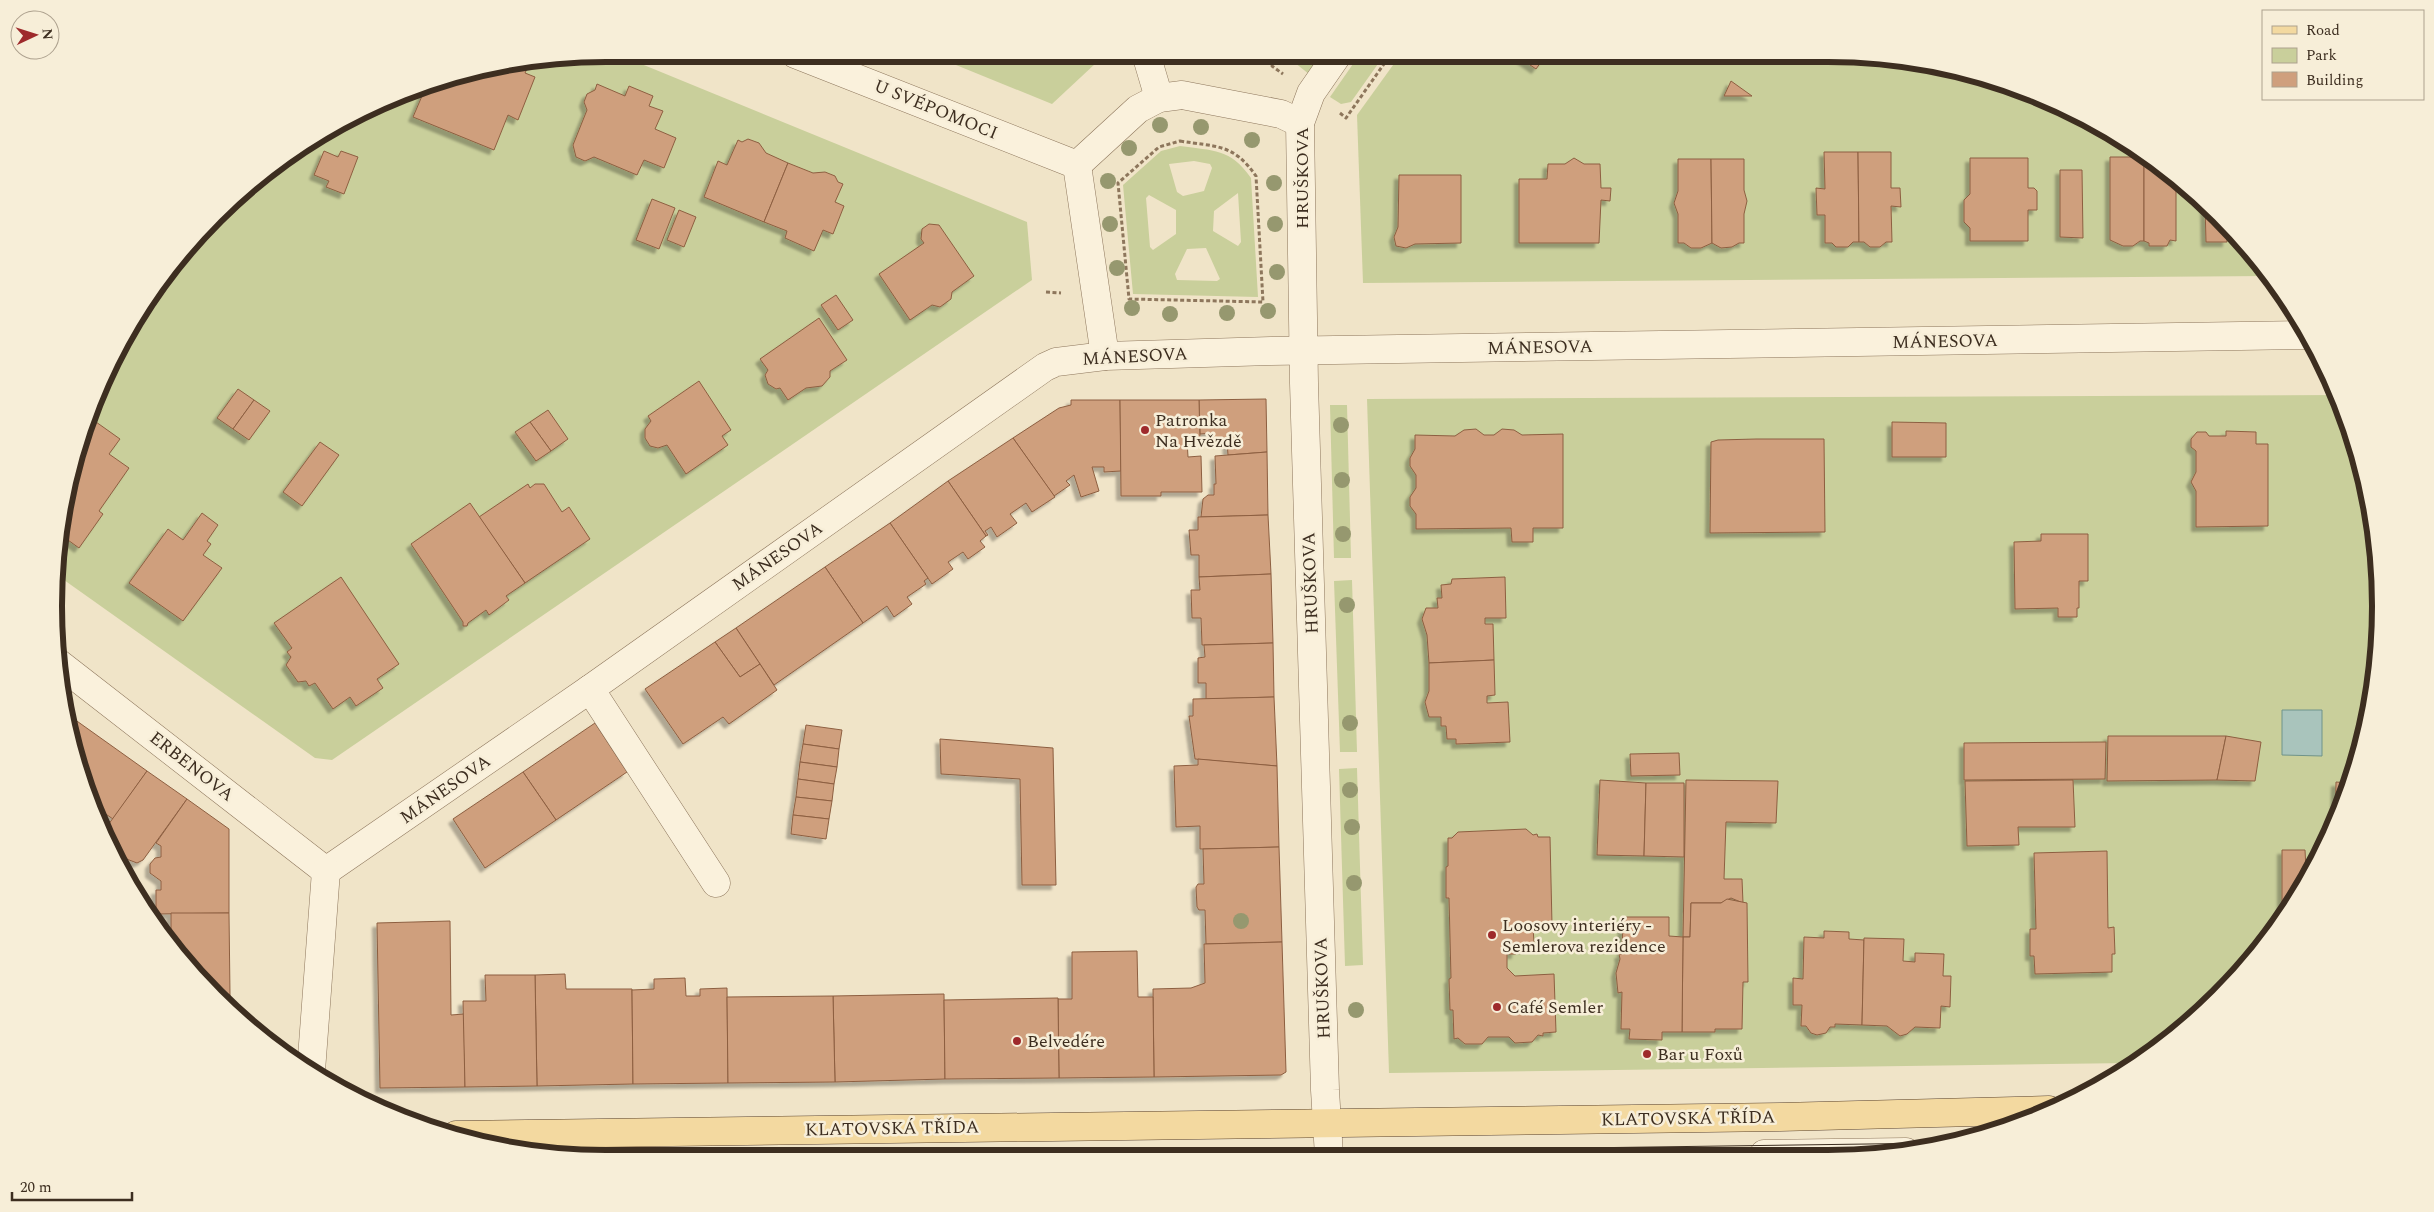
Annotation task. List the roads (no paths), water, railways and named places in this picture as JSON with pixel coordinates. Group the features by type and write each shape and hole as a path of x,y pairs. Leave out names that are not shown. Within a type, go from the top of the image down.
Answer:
{"main road":[{"name":"KLATOVSKÁ TŘÍDA","path":"481,1135 1780,1117 2030,1111"}],"street":[{"name":"U SVÉPOMOCI","path":"816,62 1077,165"},
{"path":"1148,62 1159,98"},
{"name":"HRUŠKOVA","path":"1327,1122 1304,351 1300,123 1311,93 1332,62"},
{"path":"1105,356 1077,165 1138,109 1159,98 1182,95 1281,114 1300,123"},
{"name":"MÁNESOVA","path":"326,871 590,689 1045,367 1056,362 1105,356 1304,351 2300,335"},
{"name":"ERBENOVA","path":"66,669 326,871"},
{"path":"590,689 716,883"},
{"path":"312,1063 326,871"},
{"path":"1327,1122 1329,1150"}],"water":[{"path":"2282,710 2322,710 2322,756 2282,755"}],"tram line":[{"path":"1433,1150 1908,1143"}],"place":[{"name":"Patronka Na Hvězdě","path":"1145,430"},
{"name":"Loosovy interiéry - Semlerova rezidence","path":"1492,935"},
{"name":"Café Semler","path":"1497,1007"},
{"name":"Belvedére","path":"1017,1041"},
{"name":"Bar u Foxů","path":"1647,1054"}]}
